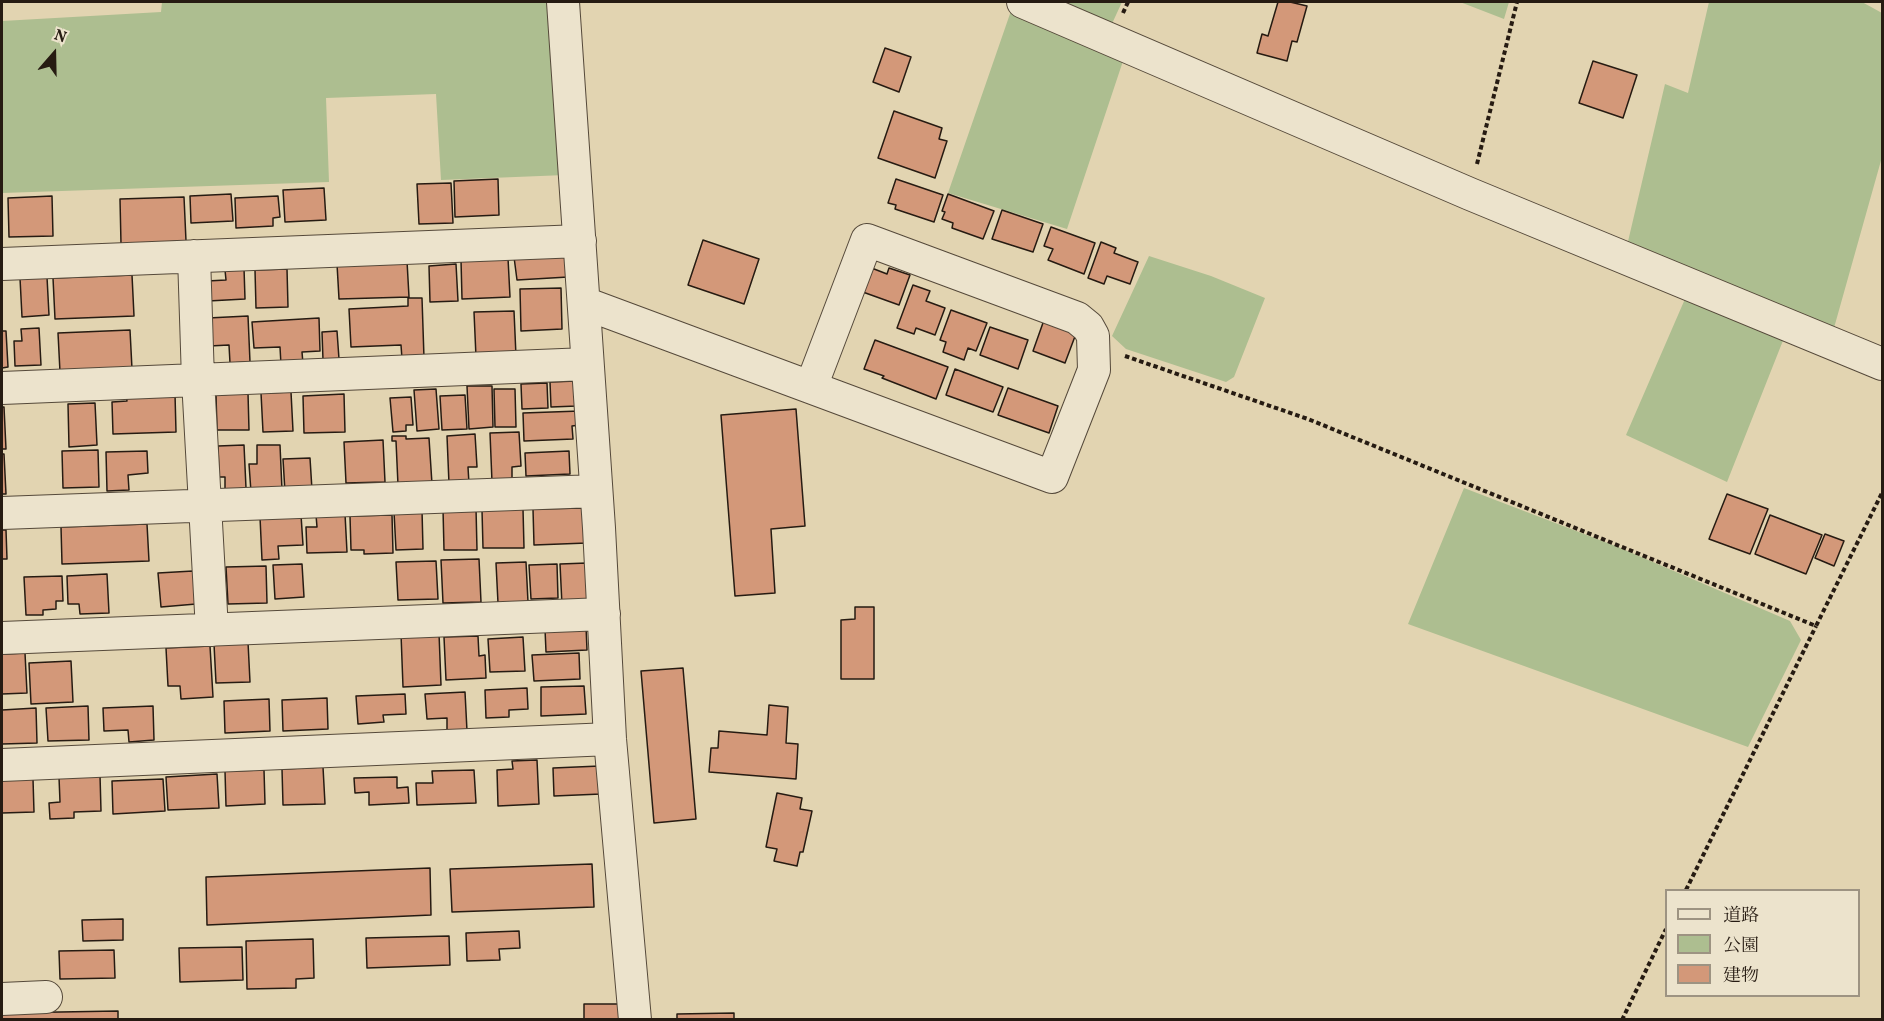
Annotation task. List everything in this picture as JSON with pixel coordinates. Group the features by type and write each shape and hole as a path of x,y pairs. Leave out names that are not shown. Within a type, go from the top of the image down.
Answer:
{"street":[{"path":"563,2 604,614 610,739 635,1020"},
{"path":"1023,2 1470,194 1882,364"},
{"path":"584,303 1052,477 1094,370 1093,336 1088,327 1077,318 867,240 811,387"},
{"path":"2,264 580,242"},
{"path":"194,256 198,380 212,630"},
{"path":"2,388 587,364"},
{"path":"2,513 596,491"},
{"path":"2,638 604,614"},
{"path":"2,765 610,739"},
{"path":"2,999 46,997"}],"path":[{"path":"1470,194 1510,23 1517,2"},
{"path":"1093,345 1308,419 1816,626"},
{"path":"1687,889 1882,493"},
{"path":"1622,1020 1665,931"}],"green space":[{"path":"162,2 548,2 565,175 441,180 436,94 326,98 329,182 2,193 2,21 161,12"},
{"path":"1045,2 1122,2 1110,28"},
{"path":"1460,2 1509,2 1504,19"},
{"path":"1709,2 1862,2 1882,13 1882,157 1832,335 1626,250 1665,84 1688,93"},
{"path":"1012,8 1125,55 1067,229 948,193"},
{"path":"1149,256 1211,276 1265,298 1234,377 1226,382 1126,349 1112,336"},
{"path":"1688,292 1784,338 1727,482 1626,435"},
{"path":"1464,488 1618,547 1790,621 1801,640 1748,747 1408,624"}],"building":[{"path":"1278,2 1307,6 1297,42 1292,41 1287,61 1257,53 1262,34 1268,36"},
{"path":"885,48 911,57 899,92 873,82"},
{"path":"1593,61 1637,75 1623,118 1579,103"},
{"path":"894,111 942,128 939,139 947,141 935,178 878,158"},
{"path":"498,179 499,215 455,217 454,181"},
{"path":"896,179 943,195 934,222 895,209 896,205 888,203"},
{"path":"451,183 453,223 419,224 417,184"},
{"path":"324,188 326,220 285,222 283,190"},
{"path":"231,194 233,221 191,223 190,196"},
{"path":"948,194 994,211 983,239 952,228 953,223 942,219 945,212 942,211"},
{"path":"52,196 53,236 9,237 8,198"},
{"path":"278,196 280,217 273,218 273,226 236,228 235,198"},
{"path":"184,197 186,241 121,244 120,199"},
{"path":"1002,210 1043,224 1033,252 992,239"},
{"path":"1051,227 1095,243 1084,274 1048,260 1053,249 1044,246"},
{"path":"703,240 759,259 744,304 688,285"},
{"path":"1101,242 1116,248 1114,253 1138,262 1130,284 1107,276 1104,284 1088,278"},
{"path":"566,255 568,277 517,280 514,257"},
{"path":"508,258 510,297 462,299 461,260"},
{"path":"407,261 409,297 339,299 337,264"},
{"path":"456,264 458,301 430,302 429,266"},
{"path":"869,267 887,274 889,268 910,275 899,305 860,291"},
{"path":"244,268 245,299 208,301 207,281 226,280 225,270"},
{"path":"287,269 288,307 256,308 255,270"},
{"path":"132,275 134,316 55,319 53,278"},
{"path":"47,277 49,315 22,317 20,278"},
{"path":"913,285 930,291 926,301 945,308 935,335 916,328 914,334 897,328"},
{"path":"561,288 562,329 521,331 520,289"},
{"path":"408,298 422,298 424,358 402,359 401,345 351,347 349,309 408,306"},
{"path":"951,310 987,323 976,351 968,348 964,360 943,352 946,342 940,340"},
{"path":"514,311 516,356 476,357 474,312"},
{"path":"248,316 250,362 230,363 229,345 209,346 208,318"},
{"path":"319,318 320,351 302,352 303,364 281,365 280,347 254,348 252,322"},
{"path":"1044,320 1077,331 1065,363 1033,351"},
{"path":"990,327 1028,340 1018,369 980,355"},
{"path":"39,328 41,365 15,366 14,341 22,341 21,329"},
{"path":"130,330 132,369 60,372 58,333"},
{"path":"2,331 6,331 8,367 2,368"},
{"path":"337,331 339,359 323,360 322,332"},
{"path":"875,340 948,367 936,399 864,369"},
{"path":"955,369 1003,387 993,412 946,395"},
{"path":"576,381 577,406 551,407 550,382"},
{"path":"547,383 548,408 522,409 521,384"},
{"path":"467,386 492,386 493,427 469,429"},
{"path":"1008,388 1058,406 1049,433 998,415"},
{"path":"436,389 439,429 417,431 414,390"},
{"path":"494,389 515,389 516,427 495,427"},
{"path":"291,392 293,431 263,432 261,393"},
{"path":"248,393 249,430 217,430 216,395"},
{"path":"175,394 176,432 113,434 112,402 127,401 126,395"},
{"path":"344,394 345,432 304,433 303,396"},
{"path":"465,395 467,429 442,430 440,396"},
{"path":"411,397 413,425 406,425 406,431 393,432 390,398"},
{"path":"95,403 97,445 69,447 68,404"},
{"path":"2,407 4,407 6,449 2,449"},
{"path":"796,409 805,526 771,529 775,593 735,596 721,415"},
{"path":"580,411 580,425 572,426 573,439 524,441 523,413"},
{"path":"519,432 521,466 512,467 512,481 492,482 490,433"},
{"path":"475,434 477,467 468,467 469,484 449,484 447,436"},
{"path":"392,436 406,436 406,439 429,438 432,484 398,485 396,441 392,441"},
{"path":"383,440 385,482 346,483 344,442"},
{"path":"244,445 246,488 225,490 225,477 219,477 218,446"},
{"path":"257,445 280,445 282,490 251,492 249,464 257,464"},
{"path":"98,450 99,487 63,488 62,451"},
{"path":"147,451 148,473 128,475 129,490 107,491 106,452"},
{"path":"569,451 570,474 526,476 525,453"},
{"path":"2,454 4,454 6,494 2,494"},
{"path":"310,458 312,490 285,492 283,459"},
{"path":"1727,494 1768,509 1750,554 1709,539"},
{"path":"476,508 477,550 444,550 443,509"},
{"path":"585,508 587,543 534,545 533,509"},
{"path":"523,509 524,548 483,548 482,510"},
{"path":"422,510 423,549 396,550 394,512"},
{"path":"345,514 347,552 307,553 306,527 317,527 316,515"},
{"path":"301,515 303,545 278,546 279,559 262,560 260,517"},
{"path":"392,515 393,553 364,554 364,550 351,550 350,516"},
{"path":"1770,515 1822,535 1806,574 1755,554"},
{"path":"147,524 149,561 62,564 61,527"},
{"path":"2,530 6,530 7,559 2,559"},
{"path":"1825,534 1844,541 1834,566 1815,558"},
{"path":"479,559 481,602 443,603 441,560"},
{"path":"436,561 438,599 398,600 396,562"},
{"path":"526,562 528,602 498,603 496,563"},
{"path":"587,563 588,604 562,605 560,564"},
{"path":"302,564 304,597 275,599 273,565"},
{"path":"557,564 558,598 531,599 529,565"},
{"path":"266,566 267,603 228,604 226,567"},
{"path":"193,571 196,604 161,607 158,573"},
{"path":"107,574 109,613 80,614 79,604 68,604 67,576"},
{"path":"62,576 63,601 56,601 56,609 43,610 43,615 26,615 24,577"},
{"path":"855,607 874,607 874,679 841,679 841,620 855,619"},
{"path":"586,626 587,650 546,652 545,629"},
{"path":"439,633 441,685 403,687 401,634"},
{"path":"478,636 479,656 485,655 486,678 446,680 444,637"},
{"path":"523,637 525,671 490,672 488,639"},
{"path":"248,642 250,682 216,683 214,644"},
{"path":"210,646 213,697 181,699 180,686 168,686 166,648"},
{"path":"25,653 27,693 2,694 2,654"},
{"path":"579,653 580,679 534,681 532,655"},
{"path":"71,661 73,702 31,704 29,663"},
{"path":"683,668 696,819 654,823 641,671"},
{"path":"584,686 586,714 541,716 541,687"},
{"path":"527,688 528,709 509,710 509,717 486,718 485,690"},
{"path":"465,692 467,731 447,732 447,718 427,719 425,694"},
{"path":"405,694 406,714 383,715 384,722 358,724 356,696"},
{"path":"327,698 328,729 283,731 282,700"},
{"path":"269,699 270,731 225,733 224,701"},
{"path":"769,705 788,707 786,743 798,744 796,779 709,772 711,748 718,748 719,731 767,735"},
{"path":"88,706 89,740 48,741 46,708"},
{"path":"153,706 154,740 129,742 128,730 104,731 103,708"},
{"path":"36,708 37,743 2,744 2,710"},
{"path":"537,760 539,804 498,806 497,770 513,769 512,761"},
{"path":"600,766 601,794 554,796 553,768"},
{"path":"323,767 325,804 283,805 282,769"},
{"path":"264,770 265,804 226,806 225,771"},
{"path":"474,770 476,803 417,805 416,783 433,783 432,771"},
{"path":"217,774 219,808 168,810 166,777"},
{"path":"100,775 101,811 74,812 74,818 50,819 49,803 60,802 59,777"},
{"path":"397,777 397,788 408,787 409,803 369,805 369,792 355,793 354,778"},
{"path":"33,779 34,812 2,813 2,780"},
{"path":"163,779 165,811 113,814 112,781"},
{"path":"777,793 802,798 800,809 812,811 803,852 800,852 797,866 774,861 777,849 766,847"},
{"path":"592,864 594,907 452,912 450,869"},
{"path":"430,868 431,915 207,925 206,877"},
{"path":"123,919 123,940 83,941 82,920"},
{"path":"519,931 520,948 499,949 500,960 467,961 466,933"},
{"path":"449,936 450,965 367,968 366,938"},
{"path":"313,939 314,978 296,979 296,988 247,989 246,941"},
{"path":"242,947 243,980 180,982 179,948"},
{"path":"114,950 115,978 60,979 59,951"},
{"path":"584,1004 621,1004 621,1020 584,1020"},
{"path":"118,1011 118,1020 2,1020 2,1013"},
{"path":"734,1013 734,1020 677,1020 677,1014"}]}
